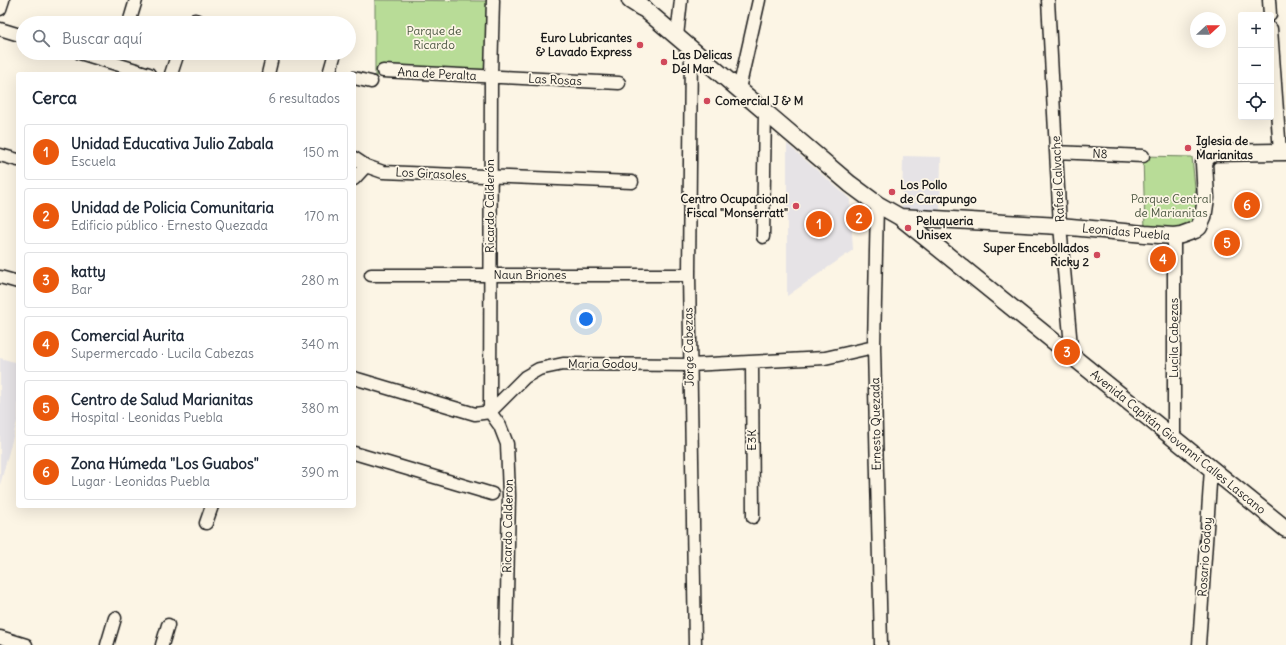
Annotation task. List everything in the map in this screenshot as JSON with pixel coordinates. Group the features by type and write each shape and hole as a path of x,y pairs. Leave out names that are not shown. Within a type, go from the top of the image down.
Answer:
{"street":[{"path":"0,10 3,0"},
{"path":"131,16 136,0"},
{"name":"Ricardo Calderón","path":"490,412 490,177 493,0"},
{"path":"677,36 681,0"},
{"path":"739,89 759,0"},
{"name":"Rafael Calvache","path":"1048,0 1060,226 1072,357"},
{"path":"1269,0 1270,12"},
{"name":"Avenida Capitán Giovanni Calles Lascano","path":"636,2 850,184 877,204 900,217 1286,529"},
{"path":"0,29 16,34"},
{"path":"1273,48 1283,152"},
{"name":"Jorge Cabezas","path":"691,49 688,275 695,645"},
{"path":"121,60 145,72"},
{"path":"172,72 176,60"},
{"path":"268,72 271,60"},
{"path":"333,72 334,60"},
{"name":"Ana de Peralta","path":"383,71 491,76"},
{"name":"Las Rosas","path":"491,76 619,83"},
{"path":"356,78 371,82"},
{"path":"763,237 764,111"},
{"name":"N8","path":"1056,152 1143,156"},
{"name":"Leonidas Puebla","path":"900,217 1060,226 1174,236 1190,233 1201,224 1205,212 1206,198 1204,163 1210,155 1213,153 1283,152"},
{"path":"0,155 16,159"},
{"name":"Los Girasoles","path":"356,159 366,166 383,172 632,182"},
{"path":"356,176 366,166"},
{"name":"Ernesto Quezada","path":"877,204 874,347 882,645"},
{"path":"933,245 929,238 930,231 933,224 939,220"},
{"name":"Lucila Cabezas","path":"1174,236 1174,439"},
{"name":"Naun Briones","path":"371,275 688,275"},
{"path":"0,277 16,281"},
{"name":"Maria Godoy","path":"490,412 525,377 539,369 563,364 690,365 752,362 825,358 874,347"},
{"name":"E3K","path":"752,362 753,517"},
{"path":"356,379 475,414 490,412"},
{"name":"Ricardo Calderon","path":"490,412 500,426 507,444 509,495 506,645"},
{"path":"356,454 492,494"},
{"name":"Rosario Godoy","path":"1200,645 1211,469"},
{"path":"206,523 211,508"},
{"path":"107,645 115,618"},
{"path":"162,645 168,624"},
{"path":"0,637 26,645"}],"shaded area":[{"path":"787,144 850,199 853,250 787,296"},
{"path":"903,156 941,157 940,210 902,209"},
{"path":"0,358 16,362 16,425 0,485"}],"green space":[{"name":"Parque de Ricardo","path":"375,0 493,1 491,76 375,76"},
{"name":"Parque Central de Marianitas","path":"1143,156 1192,157 1197,208 1196,219 1188,229 1145,231"}],"place":[{"name":"Euro Lubricantes & Lavado Express","path":"640,45"},
{"name":"Las Delicas Del Mar","path":"664,62"},
{"name":"Comercial J & M","path":"707,101"},
{"name":"Iglesia de Marianitas","path":"1188,148"},
{"name":"Los Pollo de Carapungo","path":"892,192"},
{"name":"Zona Húmeda \"Los Guabos\"","path":"1247,205"},
{"name":"Centro Ocupacional Fiscal \"Monserratt\"","path":"796,206"},
{"name":"Unidad de Policia Comunitaria","path":"859,218"},
{"name":"Unidad Educativa Julio Zabala","path":"819,224"},
{"name":"Peluqueria Unisex","path":"908,228"},
{"name":"Centro de Salud Marianitas","path":"1227,243"},
{"name":"Super Encebollados Ricky 2","path":"1097,255"},
{"name":"Comercial Aurita","path":"1163,259"},
{"name":"katty","path":"1067,352"}]}
